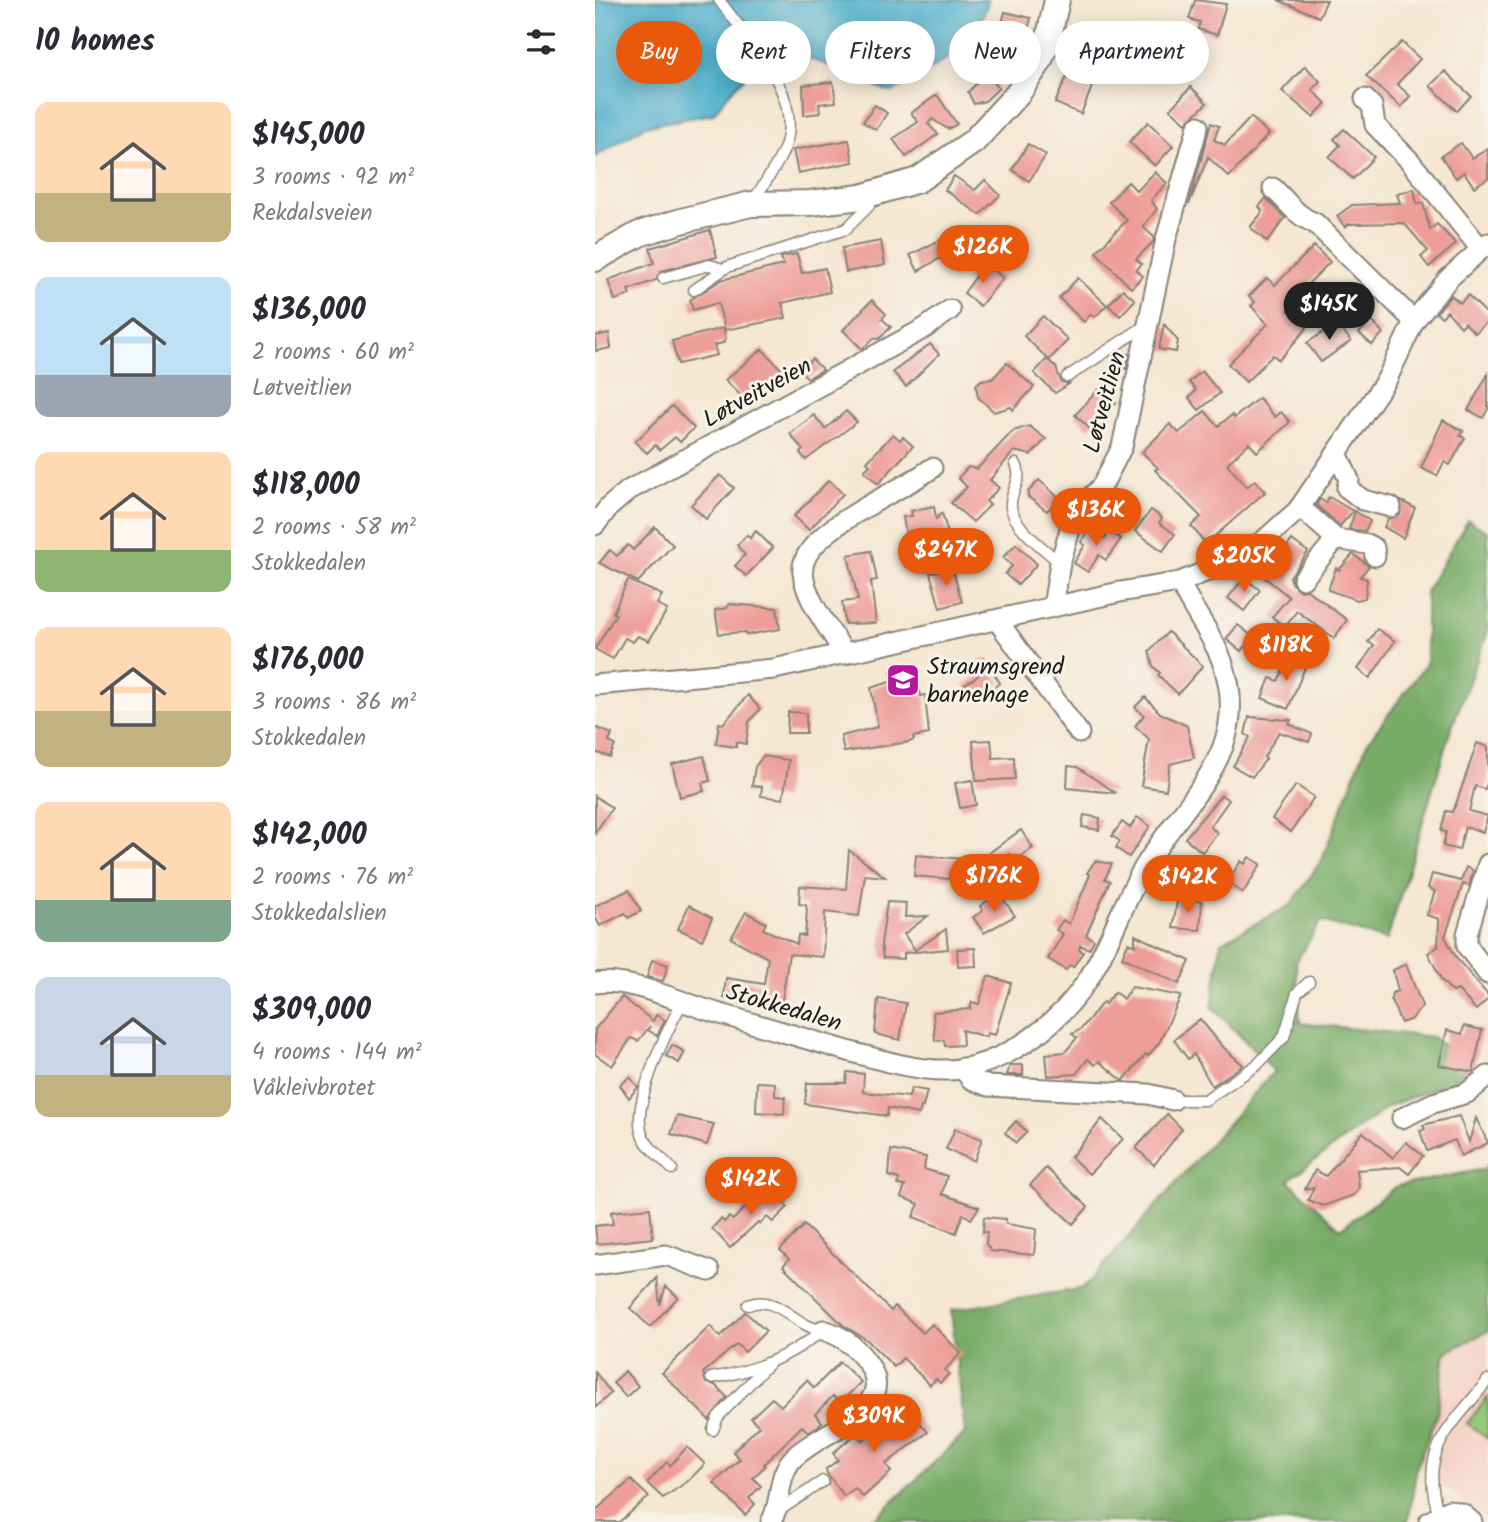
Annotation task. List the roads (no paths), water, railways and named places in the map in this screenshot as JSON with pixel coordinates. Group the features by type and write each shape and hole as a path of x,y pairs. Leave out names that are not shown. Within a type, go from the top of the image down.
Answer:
{"street":[{"path":"595,259 639,234 751,204 810,203 870,195 918,180 974,141 999,116 1039,62 1048,41 1057,0"},
{"path":"595,685 749,673 1179,582 1247,552 1275,532 1300,507 1387,379 1414,321 1431,298 1485,246 1375,125 1372,106 1365,99"},
{"name":"Løtveitlien","path":"1053,607 1060,562 1078,512 1103,486 1122,447 1183,172 1198,126"},
{"path":"1273,188 1292,205 1300,218 1315,223 1414,321"},
{"name":"Løtveitveien","path":"595,525 609,507 629,490 815,390 925,328 950,310"},
{"path":"1337,453 1349,480 1347,488 1363,500 1391,508"},
{"path":"845,654 806,586 802,572 805,555 818,542 876,500 916,481 932,468"},
{"path":"1300,507 1336,540 1367,544 1374,548 1375,556"},
{"path":"1303,579 1336,540"},
{"name":"Stokkedalen","path":"595,983 619,983 886,1061 933,1069 962,1068 1027,1041 1078,994 1097,964 1142,870 1224,748 1231,726 1231,691 1222,660 1179,582"},
{"path":"997,620 1079,733"},
{"path":"1488,864 1467,934 1467,946 1488,974"},
{"path":"962,1068 971,1079 988,1086 1148,1094 1173,1100"},
{"path":"1402,1118 1433,1103 1467,1093 1488,1076"},
{"path":"595,1265 666,1255 709,1271"},
{"path":"773,1517 783,1474 789,1464 802,1450 852,1418 866,1405 875,1390 873,1373 861,1355 843,1338 823,1330"},
{"path":"1434,1518 1449,1510 1463,1514 1472,1522"}],"lane":[{"path":"719,0 767,64 787,108 788,128 784,149 751,204"},
{"path":"694,290 723,269 846,229 869,206 870,195"},
{"path":"663,278 709,265 723,269"},
{"name":"Løtveitlien","path":"1067,377 1149,324"},
{"path":"1016,464 1020,475 1010,505 1014,516 1060,562"},
{"path":"1173,1100 1205,1100 1257,1065 1283,1037 1297,993 1309,982"},
{"path":"672,1168 645,1139 641,1121 660,1044 682,1003"},
{"path":"748,1305 756,1302 772,1304 808,1326 823,1330"},
{"path":"711,1378 769,1364 802,1347 823,1330"},
{"path":"713,1430 718,1417 769,1364"},
{"path":"1434,1518 1431,1482 1433,1455 1488,1380"},
{"path":"773,1517 823,1481"}],"water":[{"path":"595,0 988,0 980,21 949,21 949,57 935,67 935,21 825,21 825,65 811,60 811,21 716,21 716,84 738,84 713,114 645,126 595,157"},
{"path":"871,84 906,84 892,92"}],"place":[{"name":"Straumsgrend barnehage","path":"903,680"}]}
